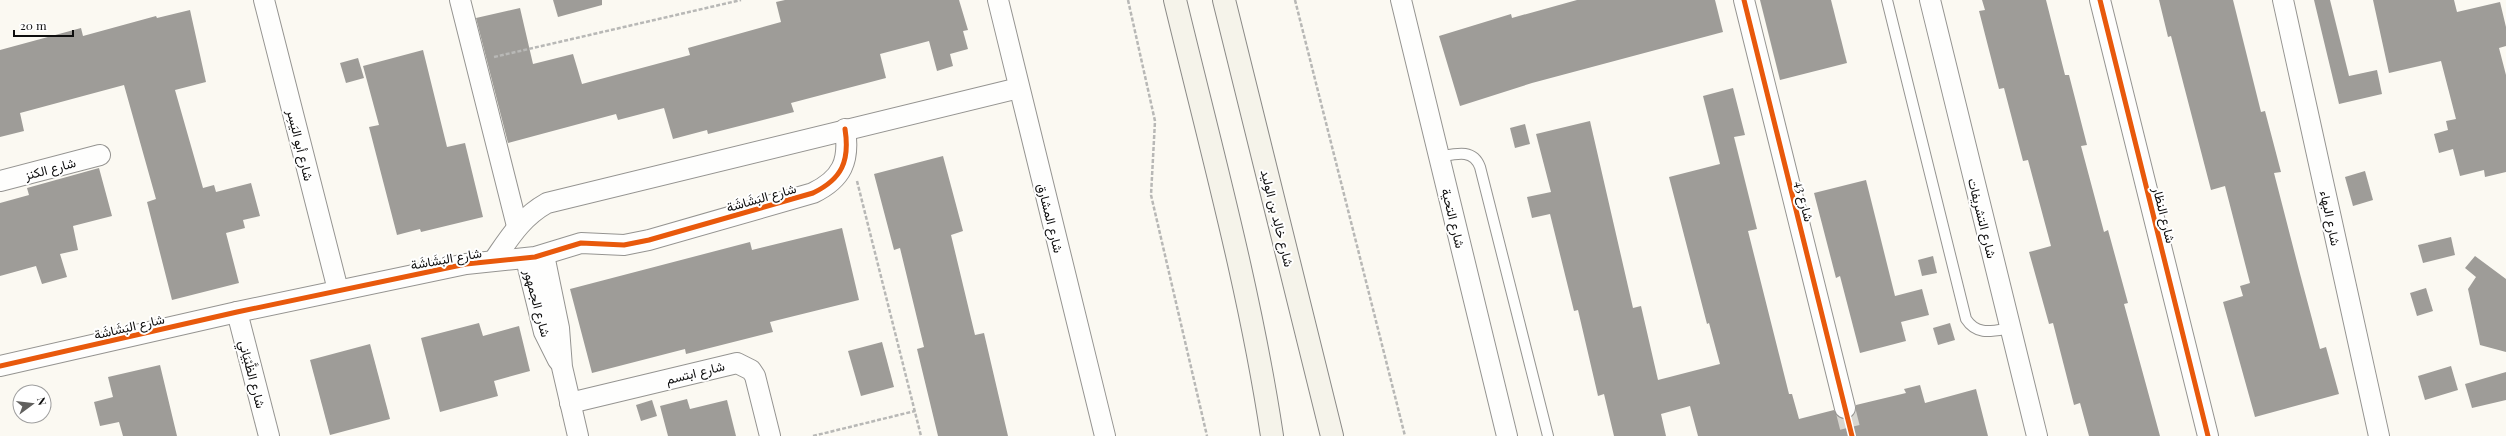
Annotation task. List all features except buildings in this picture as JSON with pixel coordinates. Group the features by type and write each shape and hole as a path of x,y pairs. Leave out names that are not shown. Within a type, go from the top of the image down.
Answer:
{"street":[{"name":"شارع أبو اليَسِر","path":"264,0 338,290"},
{"path":"460,0 517,226"},
{"name":"شارع المشارق","path":"998,0 1105,436"},
{"path":"1175,0 1234,241 1257,346 1272,436"},
{"name":"شارع خالِد بن الوليد","path":"1224,0 1332,436"},
{"name":"شارع التحية","path":"1400,0 1508,436"},
{"name":"شارع 43","path":"1744,0 1845,408"},
{"name":"شارع التشريفات","path":"1930,0 2037,436"},
{"name":"شارع النظار","path":"2100,0 2208,436"},
{"name":"شارع البهاء","path":"2283,0 2379,436"},
{"name":"شارع البَشَاشَة","path":"494,260 517,226 528,216 547,203 845,129 1019,88"},
{"name":"شارع البَشَاشَة","path":"2,368 237,312 338,290 494,260 535,257 581,243 624,245 637,243 813,193 835,179 846,159 848,146 845,129"},
{"name":"شارع الكنز","path":"0,181 100,155"},
{"name":"شارع الجمهور","path":"535,257 559,328 562,367 578,436"},
{"name":"شارع الظَّبْيَاني","path":"237,312 269,436"},
{"name":"شارع ابتسم","path":"570,403 737,363 751,370 755,376 770,436"}],"lane":[{"path":"1887,0 1966,319 1970,326 1982,332 2011,328"},
{"path":"1439,157 1466,153 1475,158 1480,167 1548,436"}],"path":[{"path":"475,62 741,0"},
{"path":"1128,0 1155,121 1151,195 1207,436"},
{"path":"1295,0 1405,436"},
{"path":"846,159 855,175 862,197 921,436"},
{"path":"813,436 915,411"}],"tunnel":[{"path":"1845,408 1852,436"}],"cycle path":[{"path":"1744,0 1852,436"},
{"path":"2100,0 2208,436"},
{"path":"0,366 237,312 466,264 535,257 581,243 624,245 649,240 813,193 823,188 837,175 845,160 845,129"}]}
